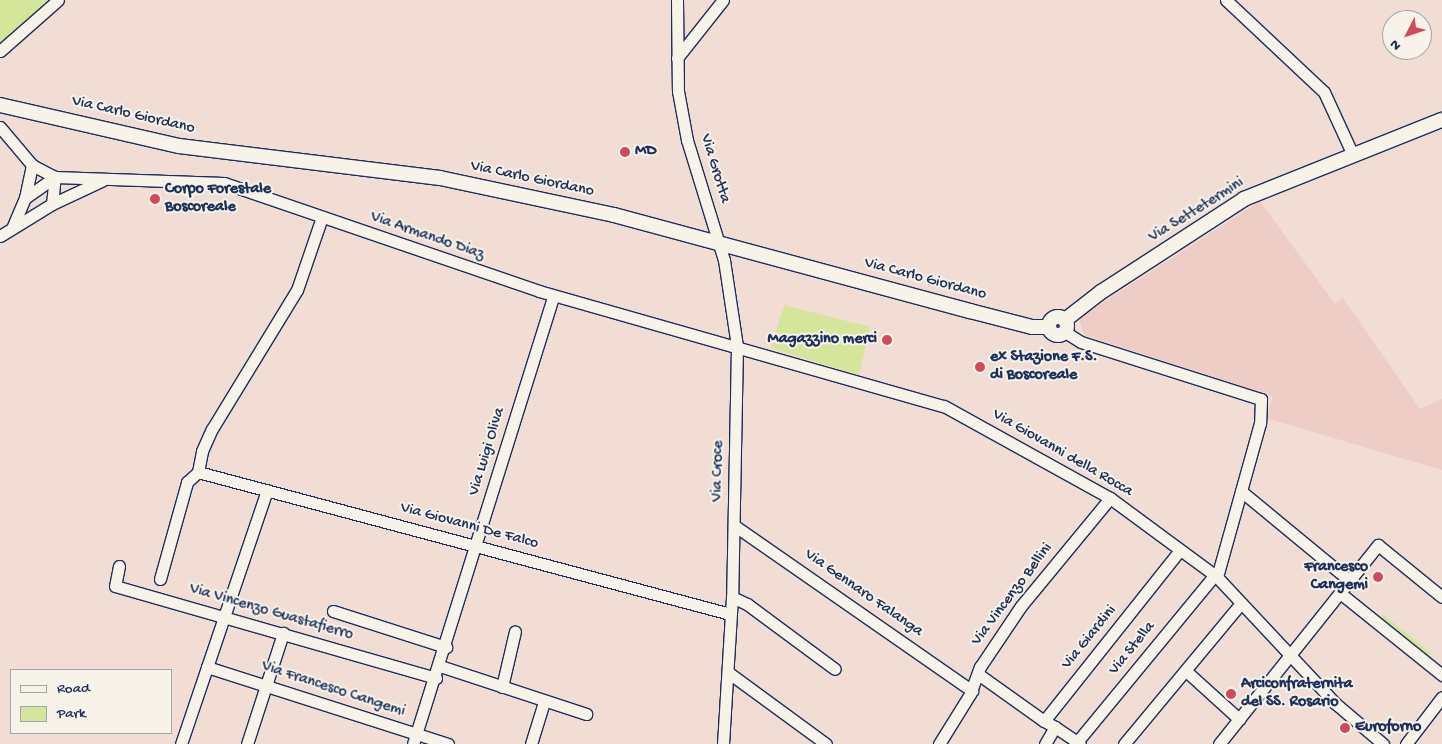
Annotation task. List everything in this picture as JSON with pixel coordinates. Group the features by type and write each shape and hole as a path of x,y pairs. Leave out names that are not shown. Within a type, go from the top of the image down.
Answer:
{"main road":[{"name":"Via Carlo Giordano","path":"0,105 179,146 440,178 718,241 970,311 1032,327 1049,327"},
{"name":"Via Settetermini","path":"1049,327 1054,317 1065,326 1101,292 1244,198 1442,120"}],"street":[{"path":"0,51 58,0"},
{"name":"Via Grotta","path":"677,0 678,91 687,140 724,260 737,346"},
{"path":"678,58 723,0"},
{"path":"1226,0 1324,92 1353,155"},
{"path":"0,127 32,165 55,177"},
{"name":"Via Armando Diaz","path":"13,226 25,198 32,165"},
{"path":"25,198 55,177"},
{"path":"52,204 55,177"},
{"name":"Via Armando Diaz","path":"55,177 224,183 553,296 737,346"},
{"name":"Via Armando Diaz","path":"0,236 13,226 52,204 105,180"},
{"path":"160,579 187,482 198,472 202,451 212,429 298,290 322,217"},
{"name":"Via Luigi Oliva","path":"415,739 440,666 553,296"},
{"path":"1065,326 1080,342 1261,399 1260,423 1216,577"},
{"name":"Via Giovanni della Rocca","path":"737,346 944,406 1110,498 1216,577 1336,704 1383,744"},
{"name":"Via Croce","path":"723,744 729,673 735,526 737,346"},
{"name":"Via Giovanni De Falco","path":"198,472 730,614"},
{"path":"182,744 267,490"},
{"path":"1241,491 1350,581"},
{"name":"Via Vincenzo Bellini","path":"939,744 972,690 978,674 1021,606 1110,498"},
{"name":"Via Gennaro Falanga","path":"735,526 972,690"},
{"path":"1219,744 1378,546 1442,597"},
{"name":"Via Giardini","path":"1044,721 1180,550"},
{"name":"Via Vincenzo Guastafierro","path":"119,566 115,586 436,678"},
{"name":"Via Stella","path":"1079,743 1216,577"},
{"path":"1340,593 1442,675"},
{"path":"732,597 747,604 835,669"},
{"path":"1124,744 1241,603"},
{"path":"333,611 446,646"},
{"path":"502,687 515,631"},
{"path":"247,744 283,633"},
{"path":"440,666 544,702 586,714"},
{"name":"Via Francesco Cangemi","path":"207,667 415,739 448,744"},
{"path":"1186,671 1239,720"},
{"path":"729,673 826,744"},
{"path":"978,674 1044,721 1079,743"},
{"path":"1406,744 1442,697"},
{"path":"531,744 544,702"},
{"path":"1045,744 1055,727"}],"shaded area":[{"path":"1260,201 1335,304 1343,298 1420,409 1442,399 1442,470 1266,418 1273,396 1084,335 1079,318"}],"green space":[{"path":"0,0 54,0 0,47"},
{"path":"784,305 870,327 859,375 771,348"},
{"path":"1383,614 1431,653 1428,657 1380,618"}],"place":[{"name":"MD","path":"625,152"},
{"name":"Corpo Forestale Boscoreale","path":"155,199"},
{"name":"Magazzino merci","path":"887,340"},
{"name":"ex Stazione F.S. di Boscoreale","path":"980,367"},
{"name":"Francesco Cangemi","path":"1378,577"},
{"name":"Arciconfraternita del SS. Rosario","path":"1231,694"},
{"name":"Euroforno","path":"1345,728"}]}
